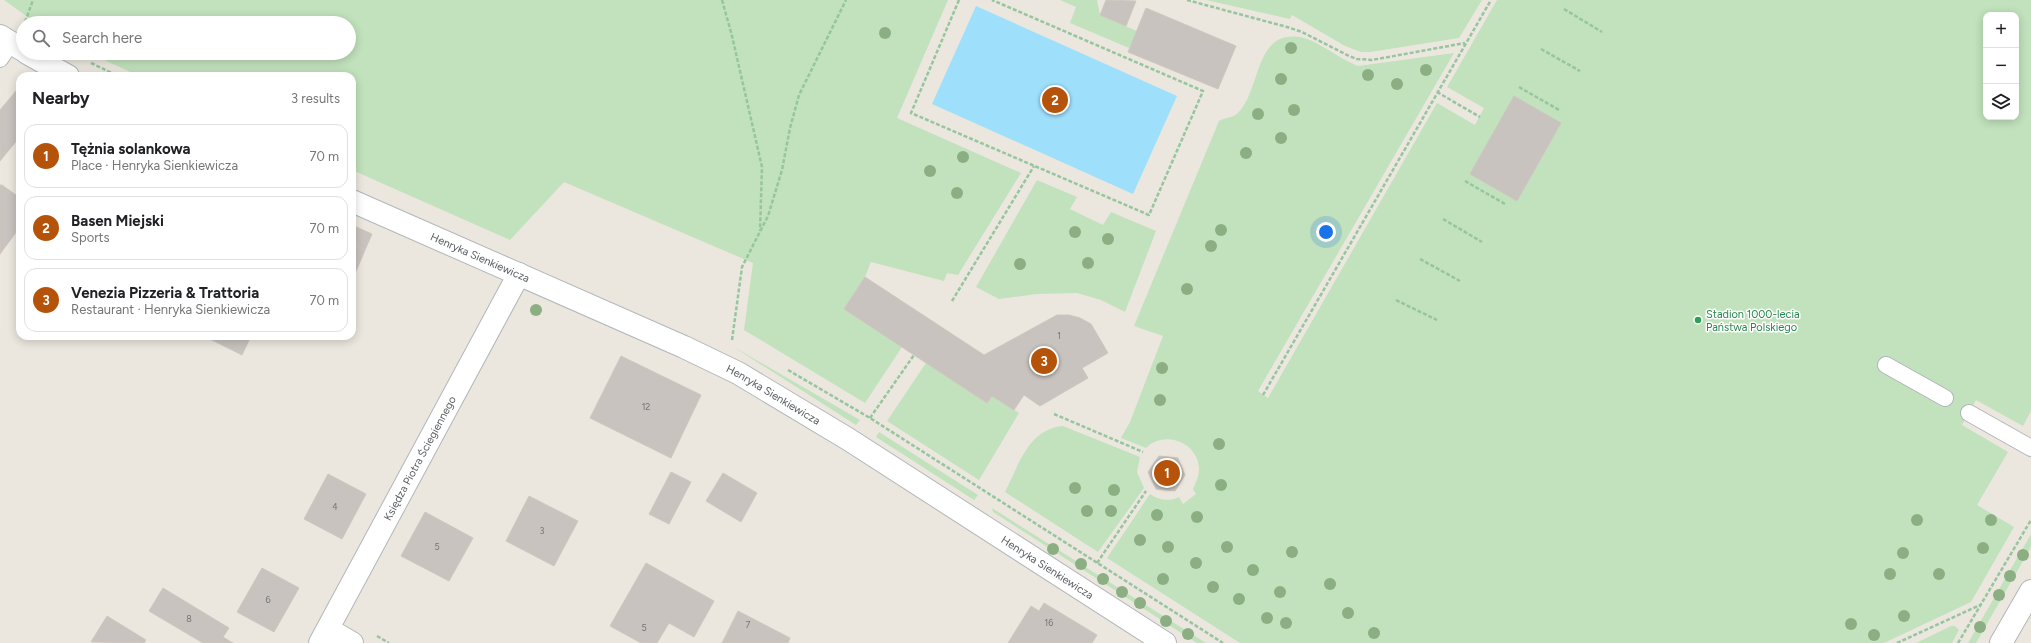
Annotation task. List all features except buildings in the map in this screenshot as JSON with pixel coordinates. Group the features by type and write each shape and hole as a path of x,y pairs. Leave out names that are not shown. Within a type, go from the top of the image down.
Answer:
{"street":[{"path":"36,60 60,72"},
{"name":"Henryka Sienkiewicza","path":"356,203 519,274 738,373 888,464 1165,643"},
{"name":"Księdza Piotra Ściegiennego","path":"324,636 519,274"},
{"path":"2001,643 2031,591"},
{"path":"324,636 352,643"}],"lane":[{"path":"1886,365 1945,398"},
{"path":"1969,412 2031,448"}],"path":[{"path":"27,16 33,0"},
{"path":"722,0 736,51 762,167 760,233"},
{"path":"732,340 742,267 768,216 790,128 800,95 846,0"},
{"path":"959,0 911,113 1149,215 1203,91 992,0"},
{"path":"1187,0 1302,32 1357,59 1372,60 1465,43"},
{"path":"1263,395 1491,0"},
{"path":"1564,9 1602,32"},
{"path":"1541,49 1580,71"},
{"path":"1519,87 1559,110"},
{"path":"1437,92 1480,117"},
{"path":"952,301 1034,166"},
{"path":"1465,181 1505,204"},
{"path":"1443,219 1482,242"},
{"path":"1420,259 1460,281"},
{"path":"1396,300 1438,320"},
{"path":"870,418 914,355"},
{"path":"1054,414 1143,452"},
{"path":"1098,563 1146,491"},
{"path":"1958,643 2031,520"},
{"path":"1897,643 1980,605"},
{"path":"372,633 389,643"}],"green space":[{"path":"4,0 948,0 897,118 1021,173 958,275 947,273 944,281 871,262 865,277 844,309 902,347 865,403 744,330 753,263 564,182 510,240 356,172 356,72 130,72 104,60 356,60 356,16 26,16"},
{"path":"1060,0 1097,0 1100,15 1137,31 1129,48 1070,23 1076,7"},
{"path":"1206,0 1482,0 1459,38 1370,52 1361,52 1345,46 1292,15 1290,19"},
{"name":"Stadion 1000-lecia Państwa Polskiego","path":"1497,0 2031,0 2031,411 2023,426 1976,400 1962,425 2008,452 1977,505 2014,527 1971,602 1884,643 1240,643 1107,558 1150,494 1164,500 1179,497 1183,504 1196,494 1193,489 1198,476 1199,468 1197,459 1187,446 1171,439 1154,442 1146,448 1121,438 1130,422 1163,336 1134,326 1219,121 1237,114 1246,102 1267,50 1276,41 1288,37 1304,38 1358,66 1454,53 1258,391 1268,398 1437,103 1475,125 1484,108 1447,87"},
{"path":"1037,180 1077,197 1070,209 1103,225 1111,212 1156,231 1125,312 1101,300 1077,293 1037,294 999,299 976,287"},
{"path":"732,346 860,420 856,425"},
{"path":"926,363 987,403 992,396 1019,413 979,480 887,421"},
{"path":"1063,426 1140,457 1137,472 1144,488 1098,552 1005,492 1020,460 1033,441 1041,434 1051,429"},
{"path":"879,432 978,495 974,500 876,437"},
{"path":"992,508 1206,643 1197,643 993,512"},
{"path":"2031,534 2031,547 1976,643 1968,643"},
{"path":"1951,626 1955,626 1959,630 1952,643 1916,643"}],"water":[{"path":"976,6 1177,96 1133,194 932,104"}],"place":[{"name":"Basen Miejski","path":"1055,100"},
{"name":"Stadion 1000-lecia Państwa Polskiego","path":"1698,320"},
{"name":"Venezia Pizzeria & Trattoria","path":"1044,361"},
{"name":"Tężnia solankowa","path":"1167,473"}]}
